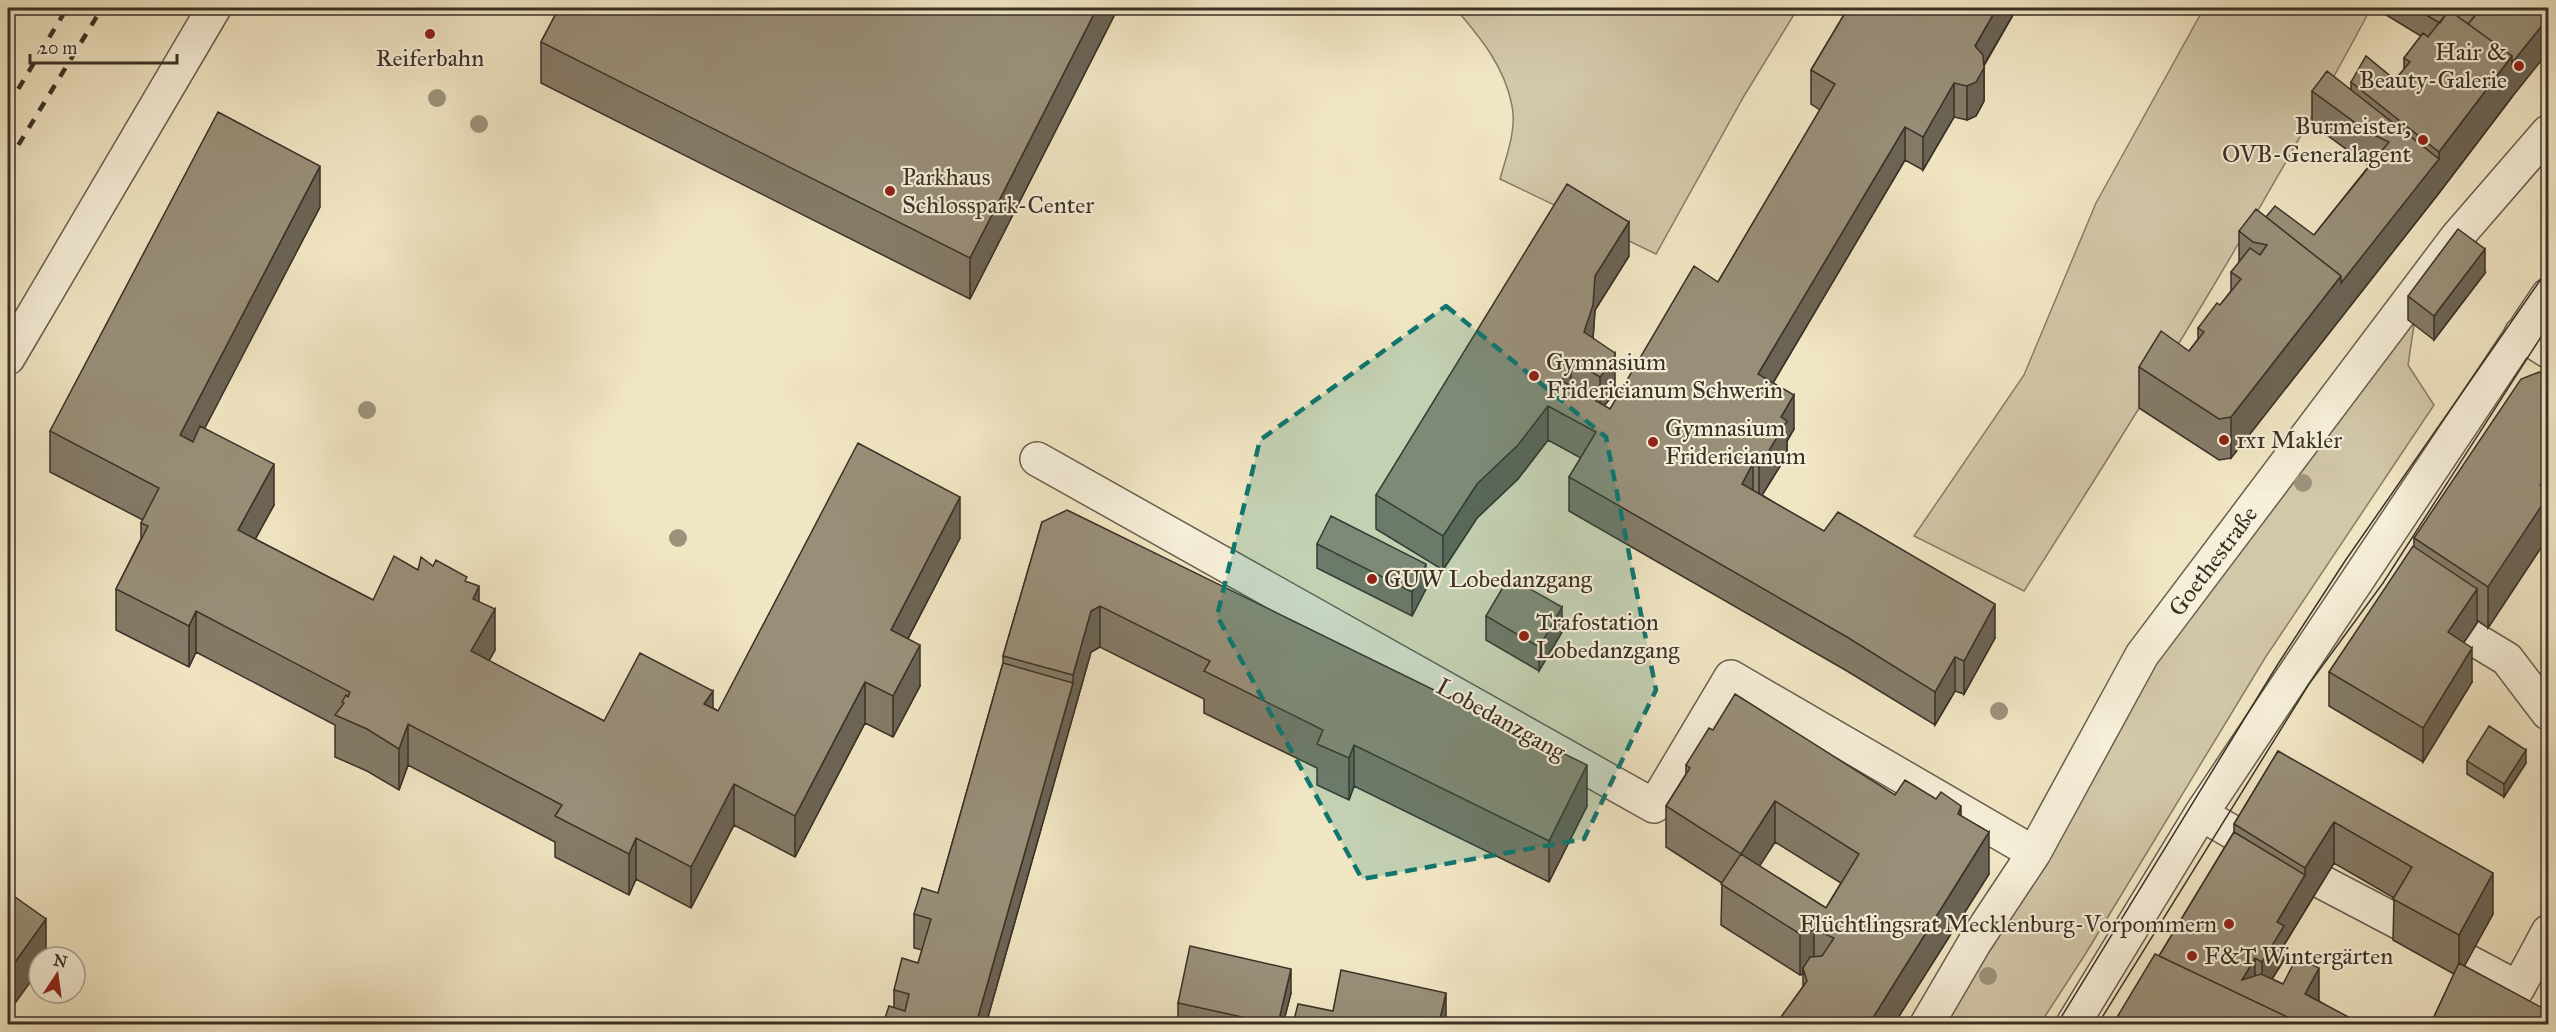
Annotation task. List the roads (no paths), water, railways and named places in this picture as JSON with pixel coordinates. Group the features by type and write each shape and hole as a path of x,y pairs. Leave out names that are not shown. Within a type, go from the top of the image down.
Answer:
{"street":[{"path":"8,358 214,8"},
{"name":"Goethestraße","path":"1927,1024 1975,942 2034,853 2142,655 2457,237 2548,132"},
{"path":"2073,1024 2201,814 2548,295"},
{"path":"2521,334 2548,351"},
{"name":"Lobedanzgang","path":"1037,459 1654,806 1731,677 2034,853"},
{"path":"2363,570 2392,589"},
{"path":"2469,636 2507,659 2548,713"},
{"path":"2201,814 2248,841"},
{"path":"2322,882 2402,924"},
{"path":"2467,961 2518,988 2548,932"}],"tram line":[{"path":"2057,1024 2278,664 2345,561 2548,269"},
{"path":"2098,1024 2309,684 2383,583 2548,326"}],"railway":[{"path":"8,106 67,8"},
{"path":"8,162 102,8"}],"place":[{"name":"Reiferbahn","path":"430,34"},
{"name":"Hair & Beauty-Galerie","path":"2519,66"},
{"name":"Burmeister, OVB-Generalagent","path":"2423,140"},
{"name":"Parkhaus Schlosspark-Center","path":"890,191"},
{"name":"Gymnasium Fridericianum Schwerin","path":"1534,376"},
{"name":"1x1 Makler","path":"2224,440"},
{"name":"Gymnasium Fridericianum","path":"1653,442"},
{"name":"GUW Lobedanzgang","path":"1372,579"},
{"name":"Trafostation Lobedanzgang","path":"1524,636"},
{"name":"Flüchtlingsrat Mecklenburg-Vorpommern","path":"2229,924"},
{"name":"F&T Wintergärten","path":"2192,956"}]}
